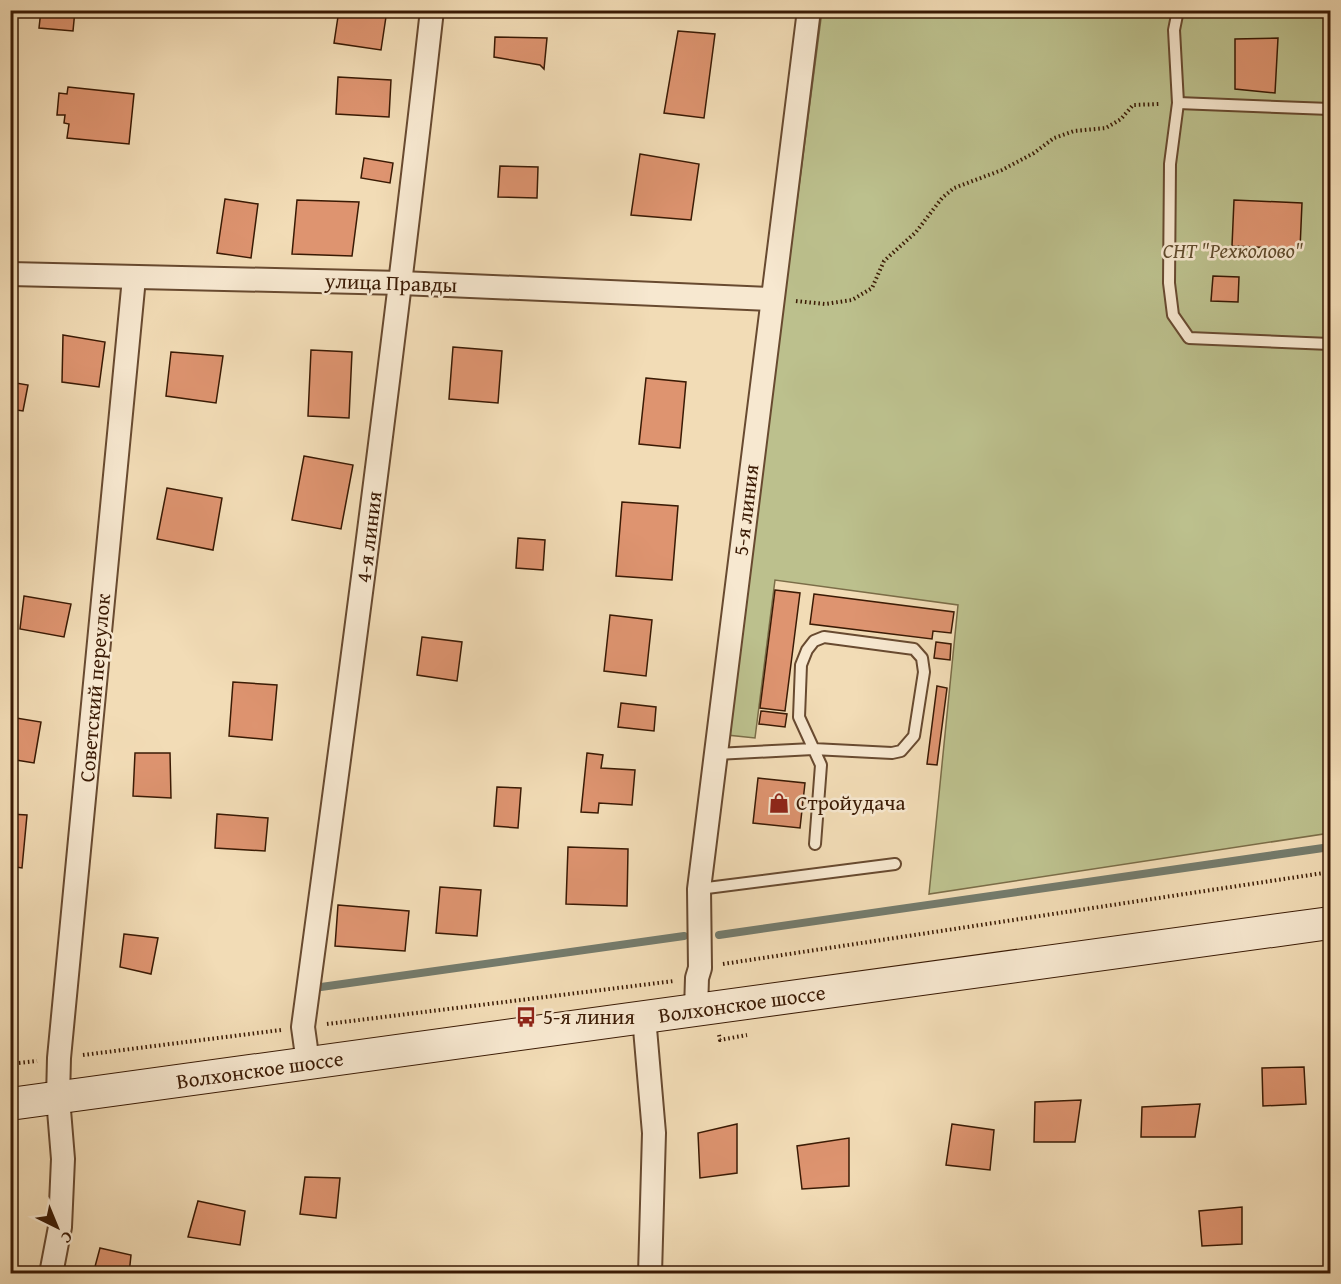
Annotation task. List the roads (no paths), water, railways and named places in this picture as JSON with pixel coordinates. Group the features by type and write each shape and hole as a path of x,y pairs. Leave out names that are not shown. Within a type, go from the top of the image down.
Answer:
{"main road":[{"name":"Волхонское шоссе","path":"10,1104 1330,923"}],"street":[{"name":"4-я линия","path":"308,1063 303,1027 352,669 401,283 432,10"},
{"name":"5-я линия","path":"696,1010 697,978 700,968 699,889 809,10"},
{"name":"улица Правды","path":"10,274 401,283 772,299"},
{"name":"Советский переулок","path":"51,1274 60,1227 63,1160 58,1098 59,1058 134,278"},
{"path":"644,1017 654,1132 650,1274"}],"lane":[{"path":"1178,10 1174,30 1178,103 1170,164 1169,283 1173,315 1189,338 1330,344"},
{"path":"1178,103 1330,110"},
{"path":"716,754 813,749 892,753 901,751 914,736 924,672 922,657 914,650 825,637 813,641 807,650 801,665 799,717 813,749 821,765 815,844"},
{"path":"699,889 895,864"}],"waterway":[{"path":"719,935 1330,847"},
{"path":"321,987 684,936"}],"place":[{"name":"Стройудача","path":"779,803"},
{"name":"5-я линия","path":"526,1017"}],"park label":[{"name":"СНТ \"Рехколово\"","path":"1233,251"}]}
